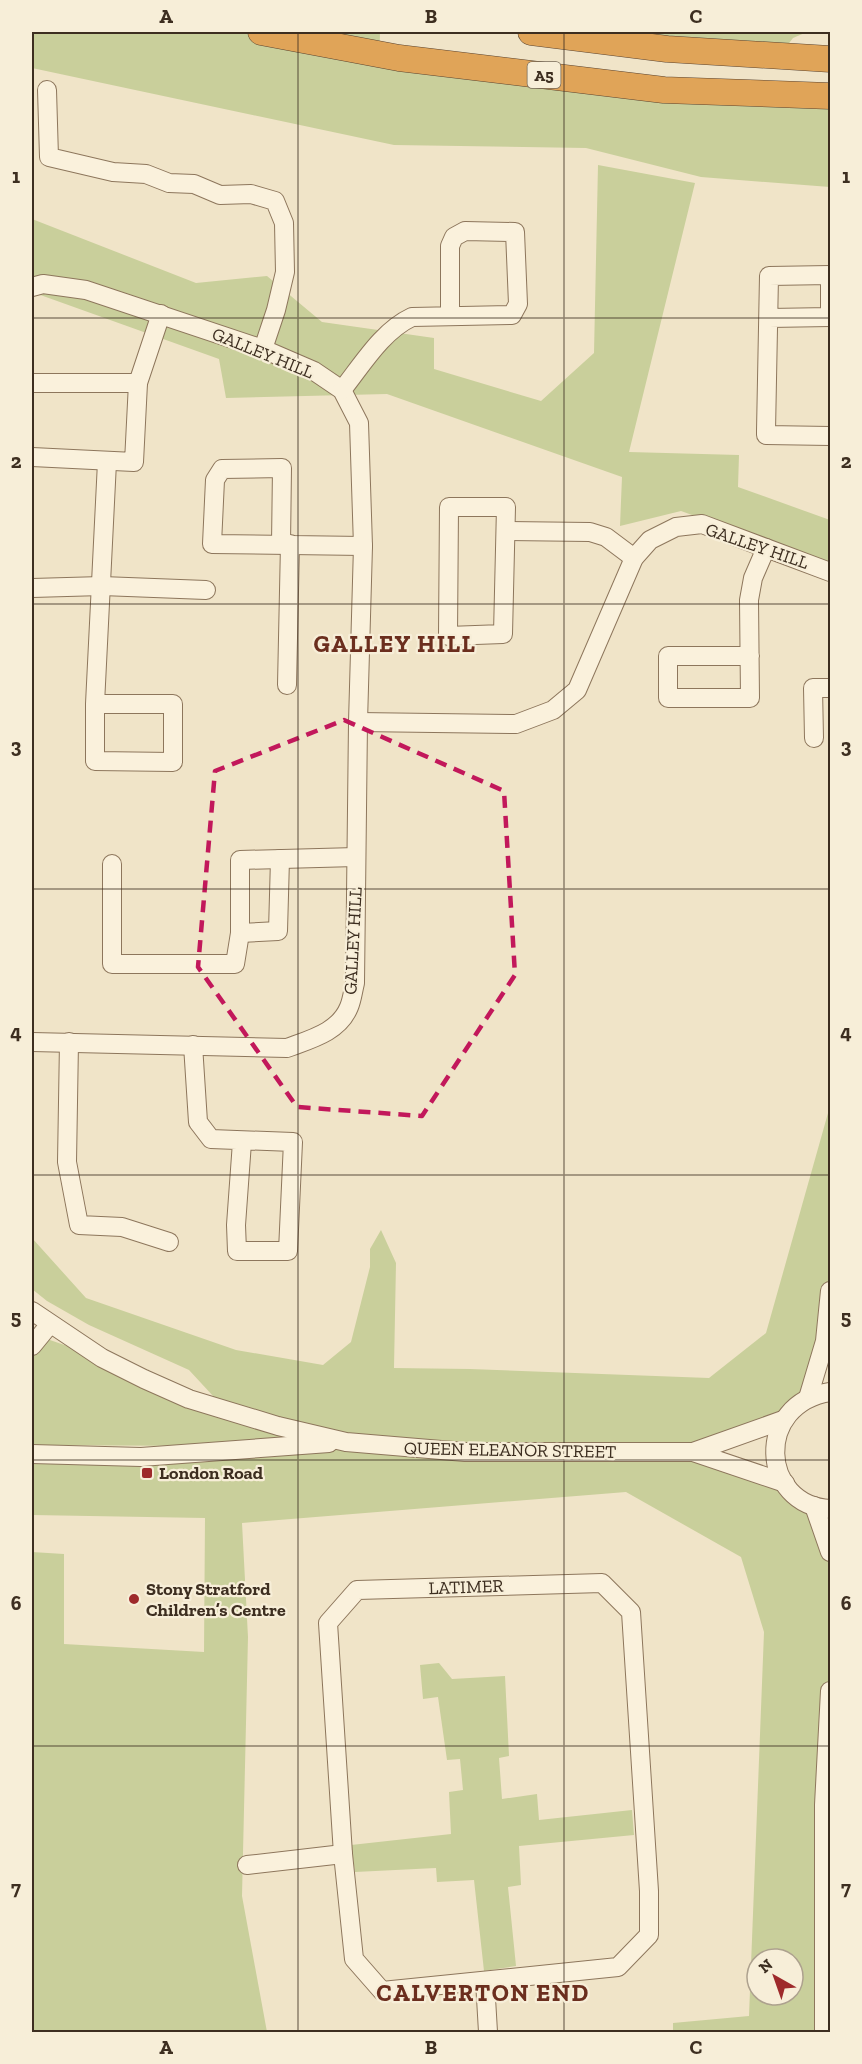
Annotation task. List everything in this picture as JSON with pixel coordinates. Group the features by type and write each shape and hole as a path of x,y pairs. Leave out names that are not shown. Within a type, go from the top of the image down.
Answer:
{"highway":[{"name":"A5","path":"261,32 399,58 664,90 831,96"},
{"name":"A5","path":"531,32 667,49 831,59"}],"street":[{"path":"47,90 50,157 113,172 146,174 169,183 194,184 220,195 251,194 275,201 284,223 285,272 276,310 262,349"},
{"path":"342,390 381,341 402,322 412,317 512,315 518,304 515,232 465,231 454,237 450,246 450,316"},
{"name":"GALLEY HILL","path":"32,287 44,284 86,290 161,314 262,349 314,371 342,390 359,423 363,546 355,983 349,1007 340,1023 319,1036 287,1048 32,1042"},
{"path":"32,457 134,462 138,383 161,314"},
{"path":"769,318 766,435 831,436"},
{"path":"32,383 138,383"},
{"path":"95,704 173,704 173,762 95,761 95,704 107,462"},
{"path":"286,685 285,544 282,468 222,469 215,480 212,544 285,544 363,546"},
{"path":"448,507 506,507 507,531 503,634 448,636 448,507"},
{"name":"GALLEY HILL","path":"358,722 516,724 553,710 577,690 634,558 650,540 676,527 702,524 831,572"},
{"path":"507,531 590,532 606,537 634,558"},
{"path":"750,656 668,656 668,698 750,698 750,656 749,600 753,578 766,548"},
{"path":"32,588 102,586 206,590"},
{"path":"814,738 813,688 831,688"},
{"path":"112,864 112,964 235,964 240,933 240,860 356,857"},
{"path":"240,933 278,931 280,859"},
{"path":"69,1042 67,1162 80,1225 122,1227 169,1242"},
{"path":"193,1045 198,1122 211,1139 242,1142 293,1142 288,1251 237,1251 236,1225 242,1142"},
{"path":"808,1398 828,1345 831,1291"},
{"path":"32,1346 37,1316"},
{"name":"QUEEN ELEANOR STREET","path":"37,1316 102,1358 189,1399 278,1426 346,1442 465,1452 693,1452 785,1483"},
{"path":"831,1392 808,1398 790,1411 779,1430 775,1452 780,1474 785,1483 794,1493 822,1507 831,1552"},
{"name":"QUEEN ELEANOR STREET","path":"693,1452 783,1420"},
{"path":"32,1454 141,1457 346,1442"},
{"name":"LATIMER","path":"602,1583 631,1612 649,1891 649,1935 618,1968 382,1991 354,1959 343,1854 328,1623 357,1590 602,1583"},
{"path":"824,2032 824,1805 831,1691"},
{"path":"247,1865 343,1854"},
{"path":"485,1981 488,2032"}],"highlighted area":[{"path":"344,720 504,791 515,975 422,1116 297,1107 198,967 215,771"}],"green space":[{"path":"32,32 380,32 379,70 380,54 830,96 830,187 701,177 586,148 394,145 32,68"},
{"path":"531,32 807,32 793,38 779,56"},
{"path":"598,165 695,183 629,452 739,455 738,487 830,520 830,565 681,511 620,526 622,477 387,394 226,398 219,359 32,292 32,219 196,283 267,276 322,322 434,338 434,369 541,401 594,353"},
{"path":"830,1106 830,1341 808,1398 694,1452 803,1501 830,1552 824,2032 673,2032 673,2023 749,2016 749,2007 805,2007 805,1947 752,1947 764,1632 741,1557 626,1492 242,1523 248,1637 242,1896 267,2032 32,2032 32,1552 64,1554 64,1644 204,1652 205,1518 32,1515 32,1460 204,1446 32,1445 32,1357 47,1339 102,1358 226,1410 189,1370 89,1325 47,1301 32,1289 32,1238 86,1298 236,1350 323,1365 351,1342 370,1267 370,1249 381,1230 396,1263 394,1368 709,1378 766,1333"},
{"path":"439,1663 452,1679 505,1676 509,1756 499,1758 502,1799 537,1794 539,1820 632,1810 634,1835 519,1846 521,1885 508,1887 516,1966 484,1971 474,1880 437,1882 436,1868 355,1872 351,1845 451,1834 449,1792 463,1790 460,1759 447,1760 438,1697 423,1699 420,1665"}],"place":[{"name":"London Road","path":"147,1473"},
{"name":"Stony Stratford Children’s Centre","path":"134,1599"}],"district":[{"name":"GALLEY HILL","path":"395,644"},
{"name":"CALVERTON END","path":"483,1993"}]}
